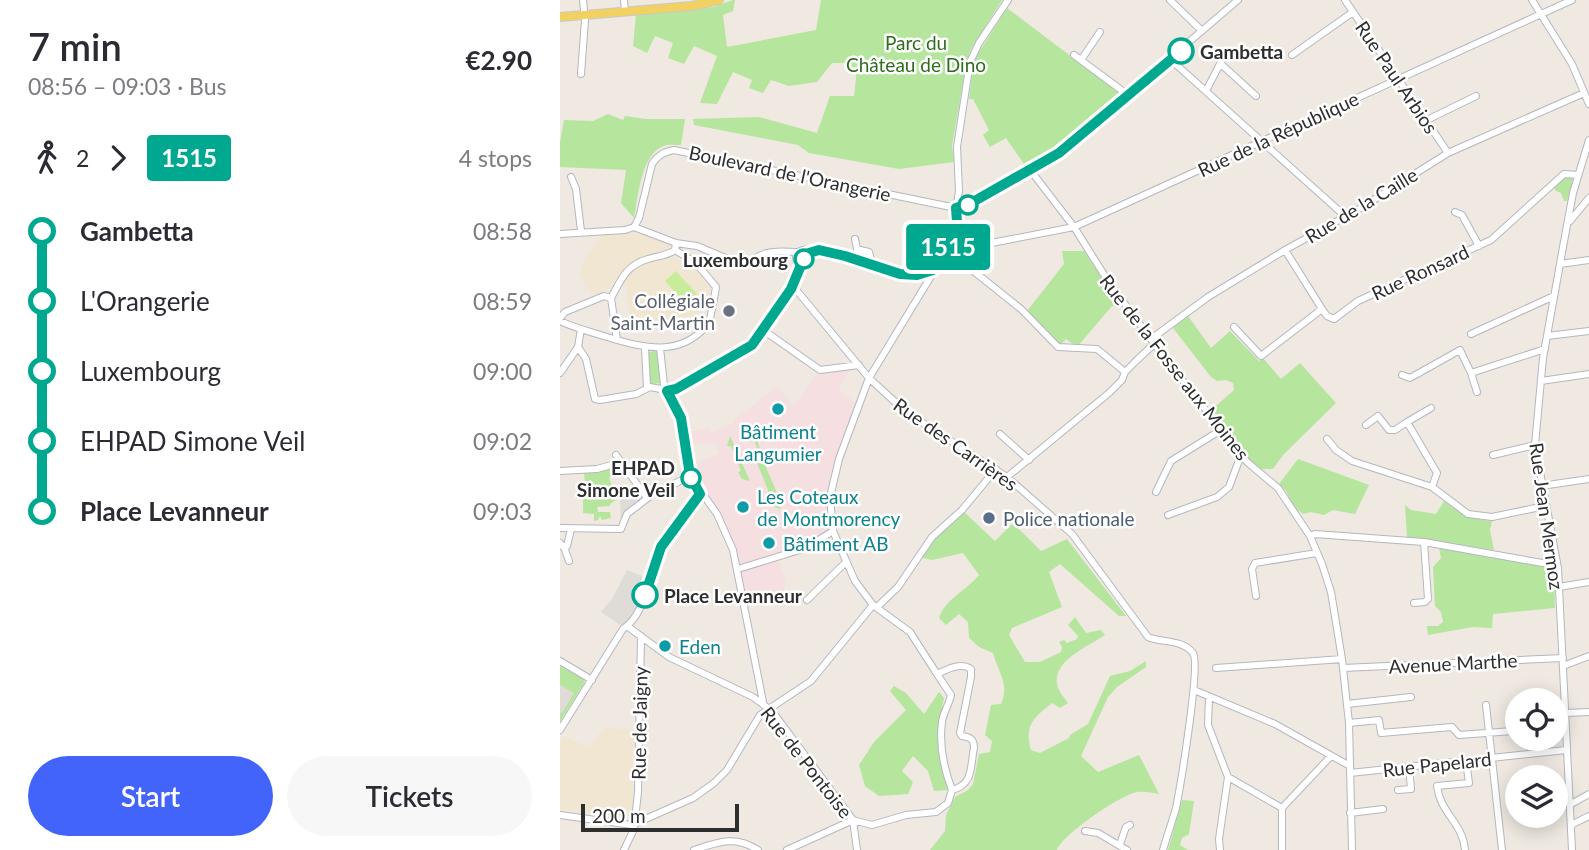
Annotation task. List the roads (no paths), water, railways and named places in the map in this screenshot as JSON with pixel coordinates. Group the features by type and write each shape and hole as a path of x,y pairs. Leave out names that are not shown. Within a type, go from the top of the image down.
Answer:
{"main road":[{"path":"560,17 698,5 719,0"}],"street":[{"path":"581,74 585,15 583,0"},
{"path":"624,0 625,12"},
{"path":"787,850 853,820 872,825 906,815 928,814 944,808 952,790 946,775 942,720 951,695 910,632 875,606 855,581 833,531 830,497 832,484 869,378 947,250 957,222 957,147 970,62 1007,0"},
{"path":"1170,0 1202,31"},
{"path":"956,208 971,203 1031,171 1059,153 1238,0"},
{"name":"Rue Paul Arbios","path":"1345,0 1448,153"},
{"path":"1532,0 1572,64 1589,104"},
{"name":"Rue de la République","path":"976,246 1074,227 1572,0"},
{"path":"1292,55 1353,12"},
{"path":"1100,32 1078,57 1128,95"},
{"path":"1206,91 1224,56"},
{"path":"1171,60 1346,217"},
{"path":"1221,64 1256,96"},
{"name":"Rue de la Caille","path":"1007,477 1109,393 1153,342 1208,298 1448,153 1584,93"},
{"path":"1427,120 1476,96"},
{"name":"Rue Jean Mermoz","path":"1565,688 1556,562 1535,445 1547,336 1573,196 1589,140"},
{"name":"Boulevard de l'Orangerie","path":"635,227 652,164 657,156 674,150 956,208"},
{"name":"Rue de la Fosse aux Moines","path":"1031,171 1074,227 1102,274 1153,342 1241,455 1278,488 1310,536 1331,592 1342,659 1349,723 1352,850"},
{"name":"Rue Ronsard","path":"1322,309 1327,317 1334,319 1358,301 1479,246 1500,233 1520,211 1563,174 1578,175"},
{"path":"571,177 576,188 581,231"},
{"path":"1573,196 1577,201 1587,200"},
{"name":"Rue Jean Mermoz","path":"1567,225 1587,200"},
{"path":"1455,212 1462,215 1479,246"},
{"path":"957,222 976,246 970,267"},
{"path":"560,234 635,227 675,247 696,263 716,287 709,323 682,343 660,348 645,348 617,340 581,329 560,319 565,312 604,296 611,298"},
{"path":"855,239 858,255"},
{"path":"617,340 611,298 627,270 645,259 669,254 675,247 697,246 743,264 764,253 798,252 807,248 858,255 872,263 905,274 917,275 933,270"},
{"path":"578,347 586,359 595,399 636,394 647,388 660,387 667,391 676,389 752,345 793,286 809,253 819,250"},
{"path":"947,250 1021,309 1058,347 1097,349 1125,372"},
{"path":"1234,327 1261,356 1322,309 1286,250"},
{"path":"798,252 802,263"},
{"path":"798,252 796,257 799,272"},
{"path":"1560,264 1589,260"},
{"name":"Rue des Carrières","path":"793,286 869,378 906,412 1007,477 1072,534 1148,637 1179,644 1192,652 1196,661 1194,690"},
{"path":"1471,334 1555,296"},
{"path":"560,373 578,347 581,329"},
{"path":"763,330 820,370 859,365"},
{"path":"1547,336 1589,331"},
{"path":"645,348 647,388"},
{"path":"660,348 664,385 681,418 690,475 700,494 719,519 738,569 763,702"},
{"path":"1471,373 1545,349"},
{"path":"1402,375 1410,378 1460,351 1477,392"},
{"path":"1541,381 1589,374"},
{"path":"1366,425 1378,416 1387,429 1392,431 1431,408"},
{"path":"1407,422 1437,473 1432,487"},
{"path":"1156,492 1171,461 1221,430"},
{"path":"1000,434 1029,460"},
{"path":"1326,439 1352,461 1432,487 1474,516 1492,517 1545,506"},
{"path":"1493,455 1535,445"},
{"path":"560,528 623,528 627,514 648,498 617,455"},
{"path":"1168,514 1217,497 1228,487 1241,455"},
{"path":"560,471 597,469 622,462"},
{"path":"560,815 634,824 693,798 714,783 733,762 760,715 811,681 875,606 898,587 932,537 962,510 996,469"},
{"path":"660,491 690,475"},
{"path":"1541,486 1589,479"},
{"path":"560,730 623,629 641,606 661,547 700,494"},
{"path":"569,561 562,545 568,545 571,529"},
{"path":"738,569 806,548 833,531"},
{"path":"1310,536 1315,534 1424,542 1548,564 1556,562"},
{"path":"1413,603 1425,602 1428,599 1424,542"},
{"path":"1256,596 1252,569 1255,563 1317,553"},
{"path":"807,600 846,562"},
{"path":"1559,587 1589,582"},
{"name":"Rue de Pontoise","path":"627,626 669,657 763,702 853,820 857,850"},
{"name":"Rue de Jaigny","path":"624,850 634,824 638,792 641,636"},
{"name":"Avenue Marthe","path":"1343,668 1563,662 1589,656"},
{"path":"1216,668 1342,659"},
{"path":"560,661 592,680"},
{"path":"937,674 955,667 965,666 971,669 960,733 970,737 974,748 968,782 952,790"},
{"path":"749,695 758,695 760,690"},
{"path":"1163,850 1180,788 1194,690 1275,724 1350,769"},
{"path":"1209,697 1208,724 1228,777 1219,839 1220,850"},
{"path":"1347,704 1411,697"},
{"path":"1486,705 1502,850"},
{"path":"1568,713 1589,712"},
{"path":"1349,723 1379,720 1381,733 1452,727 1459,735 1505,732"},
{"name":"Rue Papelard","path":"1350,769 1409,766 1557,751"},
{"name":"Rue Jean Mermoz","path":"1566,751 1572,850"},
{"path":"1282,850 1282,808 1331,756"},
{"path":"1465,850 1464,835 1439,801 1437,786 1469,783 1466,761"},
{"path":"1398,790 1411,789 1409,766"},
{"path":"1228,777 1282,808"},
{"path":"1571,804 1589,794"},
{"path":"1350,813 1383,809"},
{"path":"1572,825 1589,816"},
{"path":"1119,844 1126,827 1130,825"},
{"path":"1085,831 1098,833 1127,850"},
{"path":"694,850 733,839 758,850"}],"place":[{"name":"Gambetta","path":"1181,51"},
{"name":"Luxembourg","path":"804,259"},
{"name":"Collégiale Saint-Martin","path":"729,311"},
{"name":"Bâtiment Langumier","path":"778,409"},
{"name":"EHPAD Simone Veil","path":"691,478"},
{"name":"Les Coteaux de Montmorency","path":"743,507"},
{"name":"Police nationale","path":"989,518"},
{"name":"Bâtiment AB","path":"769,543"},
{"name":"Place Levanneur","path":"645,595"},
{"name":"Eden","path":"665,646"}],"park label":[{"name":"Parc du Château de Dino","path":"916,53"}]}
